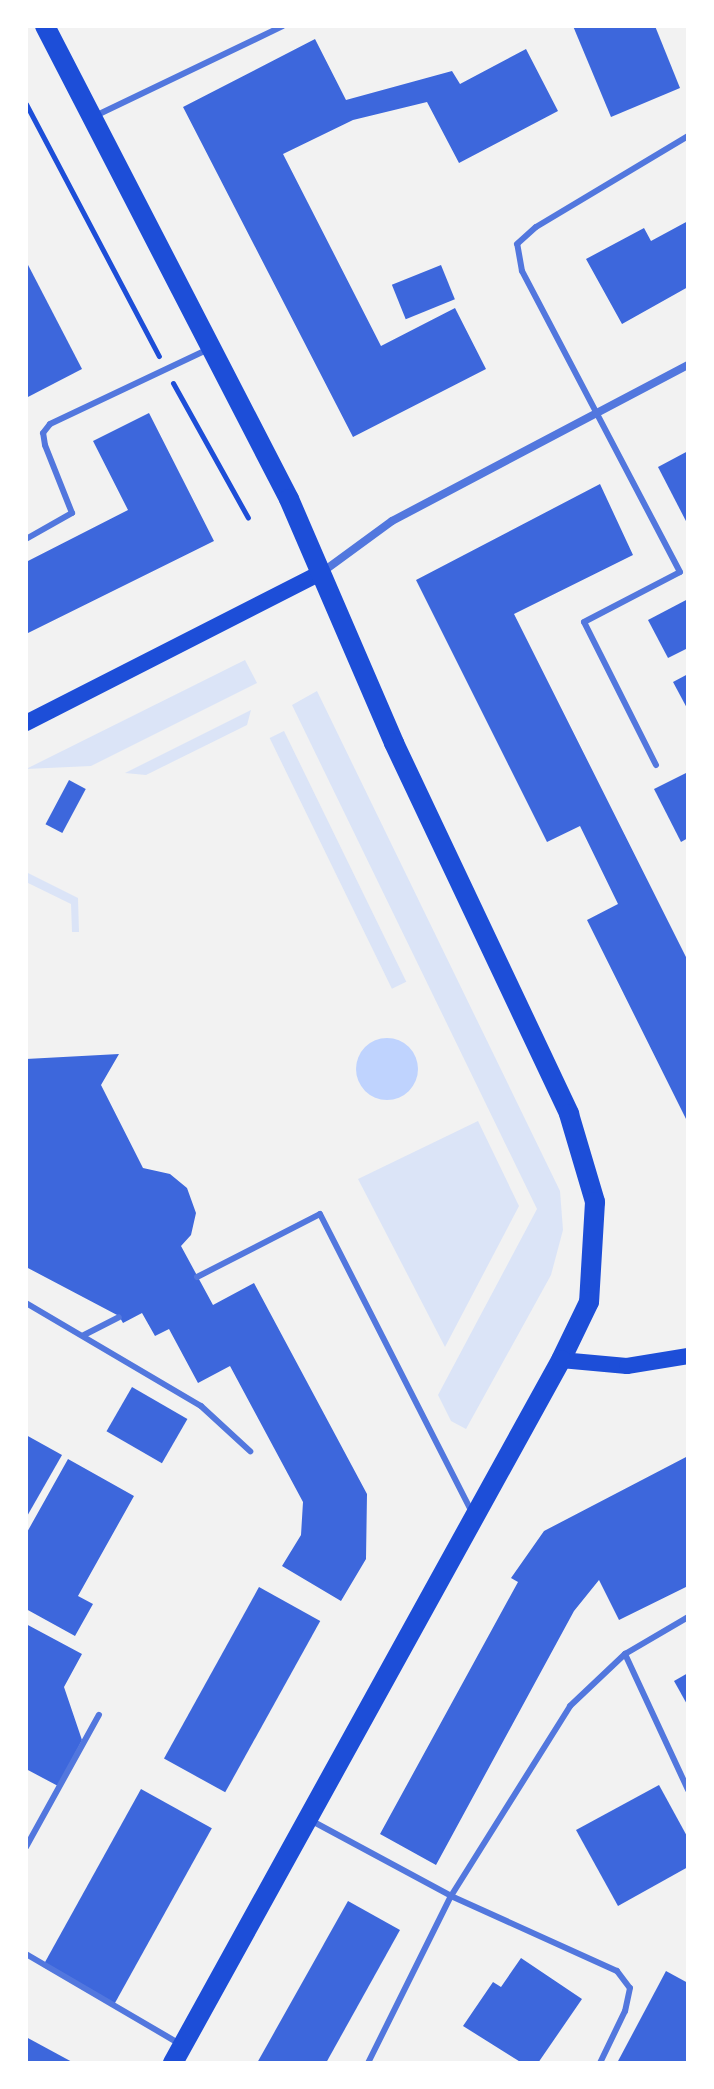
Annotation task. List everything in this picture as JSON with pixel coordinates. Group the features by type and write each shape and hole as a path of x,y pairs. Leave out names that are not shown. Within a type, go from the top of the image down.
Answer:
{"main road":[{"path":"45,26 289,499 581,1142 595,1202 595,1269 589,1302 561,1360 178,2054"},
{"path":"26,723 320,573"},
{"path":"561,1360 627,1366 688,1356"}],"street":[{"path":"320,573 392,521 688,365"}],"lane":[{"path":"93,117 283,26"},
{"path":"656,765 584,622 680,572 522,271 517,244 536,227 688,136"},
{"path":"26,539 72,513 45,445 43,433 50,424 212,347"},
{"path":"197,1277 320,1214 475,1519"},
{"path":"26,1303 201,1406 250,1451"},
{"path":"84,1335 119,1317"},
{"path":"368,2063 451,1896 570,1706 625,1654 688,1617"},
{"path":"625,1654 688,1790"},
{"path":"26,1847 99,1715"},
{"path":"309,1819 451,1896 617,1971 630,1988 625,2011 600,2063"},
{"path":"26,1954 178,2054"}],"path":[{"path":"26,104 248,518"}],"shaded area":[{"path":"245,660 257,683 91,766 26,769"},
{"path":"317,691 560,1191 563,1230 551,1275 466,1429 451,1421 438,1395 537,1209 292,705"},
{"path":"251,710 247,725 146,775 125,773"},
{"path":"284,731 406,982 392,989 270,738"},
{"path":"26,872 78,898 79,932 72,932 71,904 26,882"},
{"path":"478,1121 519,1206 445,1347 358,1179"}],"water":[{"path":"387,1038 409,1047 418,1069 409,1091 387,1100 365,1091 356,1069 365,1047"}],"building":[{"path":"573,26 655,26 680,88 611,117"},
{"path":"315,39 346,100 452,71 460,84 526,49 558,111 459,163 427,102 353,120 283,154 381,346 455,308 486,369 353,437 183,107"},
{"path":"688,221 688,287 622,324 586,259 644,228 651,241"},
{"path":"26,261 82,369 26,398"},
{"path":"441,265 455,299 406,319 392,285"},
{"path":"149,413 214,541 26,634 26,562 128,510 93,441"},
{"path":"688,451 688,525 658,467"},
{"path":"600,484 633,555 514,614 688,961 688,1123 587,920 618,904 580,826 547,842 416,580"},
{"path":"688,599 688,648 668,658 648,620"},
{"path":"688,674 688,710 673,682"},
{"path":"688,772 688,838 681,842 654,789"},
{"path":"69,780 86,789 62,833 46,824"},
{"path":"119,1054 101,1085 143,1168 170,1174 187,1188 196,1213 191,1235 181,1246 213,1305 254,1283 367,1494 366,1559 341,1601 282,1566 301,1535 303,1502 230,1366 198,1383 169,1329 155,1336 142,1313 123,1323 119,1316 26,1267 26,1059"},
{"path":"132,1387 187,1419 162,1463 106,1431"},
{"path":"26,1435 62,1455 26,1518"},
{"path":"688,1456 688,1586 619,1620 599,1580 574,1611 436,1865 380,1834 518,1582 511,1578 544,1531"},
{"path":"68,1459 134,1496 78,1596 93,1604 75,1636 26,1609 26,1534"},
{"path":"259,1587 320,1621 225,1792 164,1758"},
{"path":"26,1624 82,1654 64,1687 82,1740 58,1786 26,1769"},
{"path":"688,1673 688,1706 674,1681"},
{"path":"659,1785 688,1838 688,1867 618,1906 576,1830"},
{"path":"141,1789 212,1828 113,2006 43,1967"},
{"path":"348,1901 400,1930 326,2063 257,2063"},
{"path":"521,1958 582,1999 538,2063 522,2063 463,2026 493,1982 501,1987"},
{"path":"666,1971 688,1983 688,2063 617,2063"},
{"path":"26,2037 74,2063 26,2063"}]}
